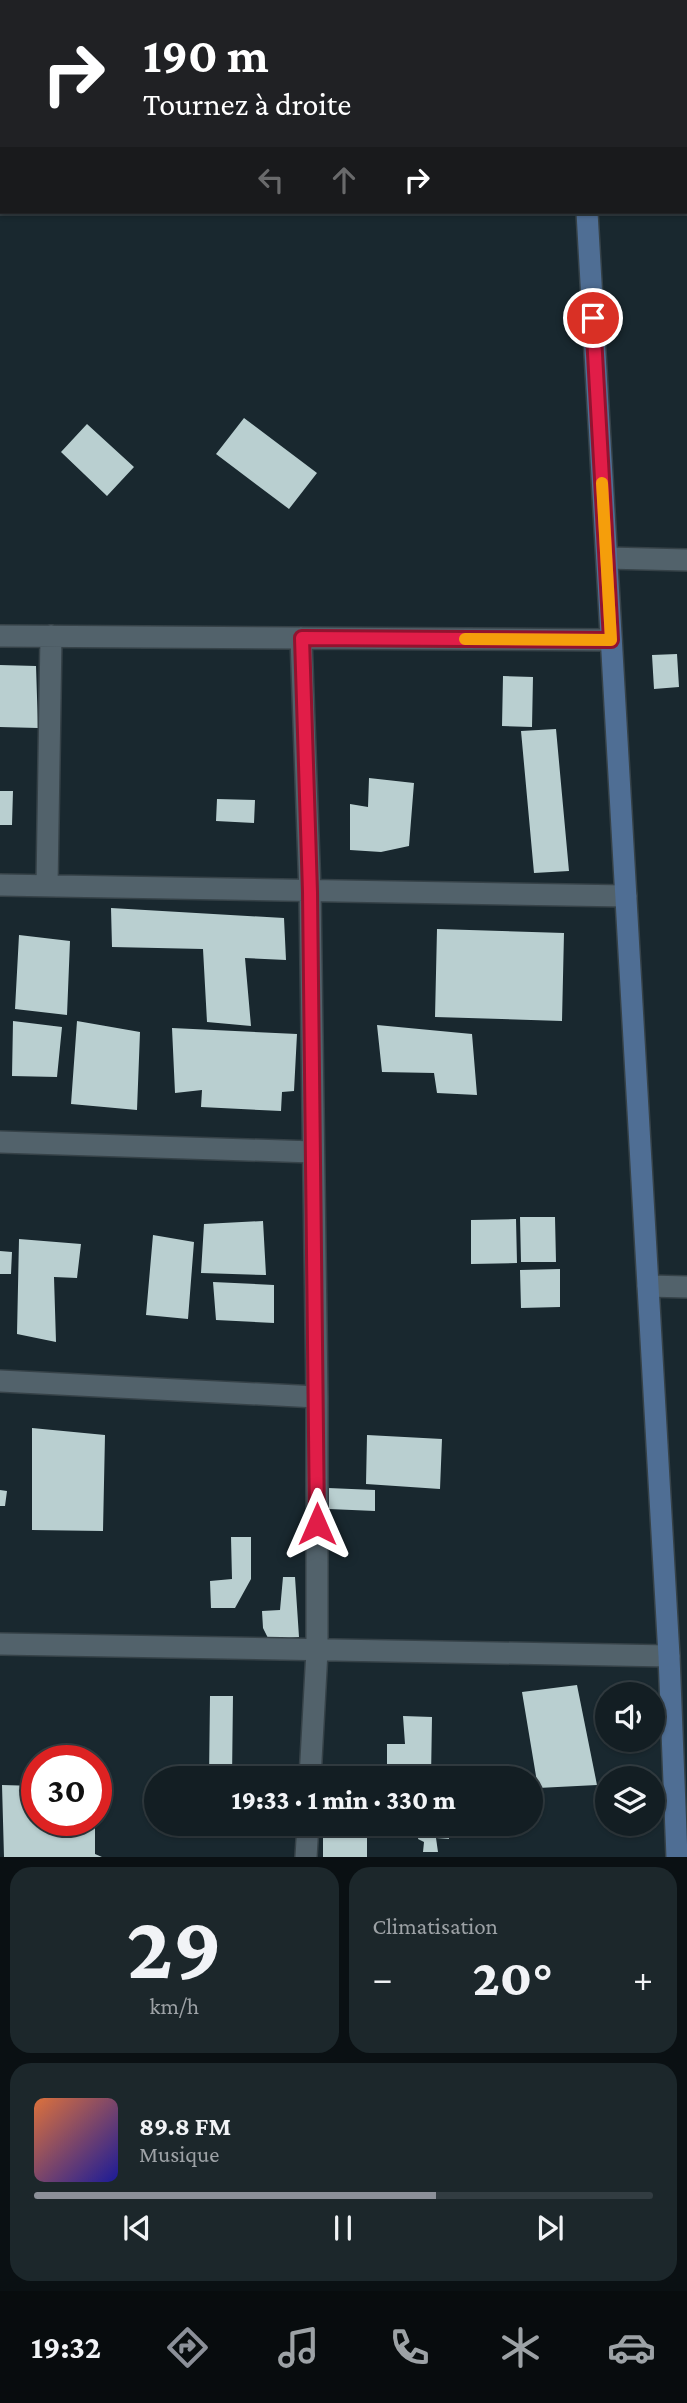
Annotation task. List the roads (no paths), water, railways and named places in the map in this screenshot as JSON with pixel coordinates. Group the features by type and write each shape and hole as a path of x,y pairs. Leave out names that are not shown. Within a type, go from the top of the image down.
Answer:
{"main road":[{"path":"587,214 669,1656 677,1857"}],"street":[{"path":"607,558 687,560"},
{"path":"0,636 611,640"},
{"path":"47,886 51,636"},
{"path":"302,638 310,892 317,1397 317,1651 311,1766"},
{"path":"0,885 626,896"},
{"path":"0,1142 313,1152"},
{"path":"648,1286 687,1287"},
{"path":"0,1381 317,1397"},
{"path":"0,1644 669,1656"},
{"path":"306,1857 307,1836"}]}
